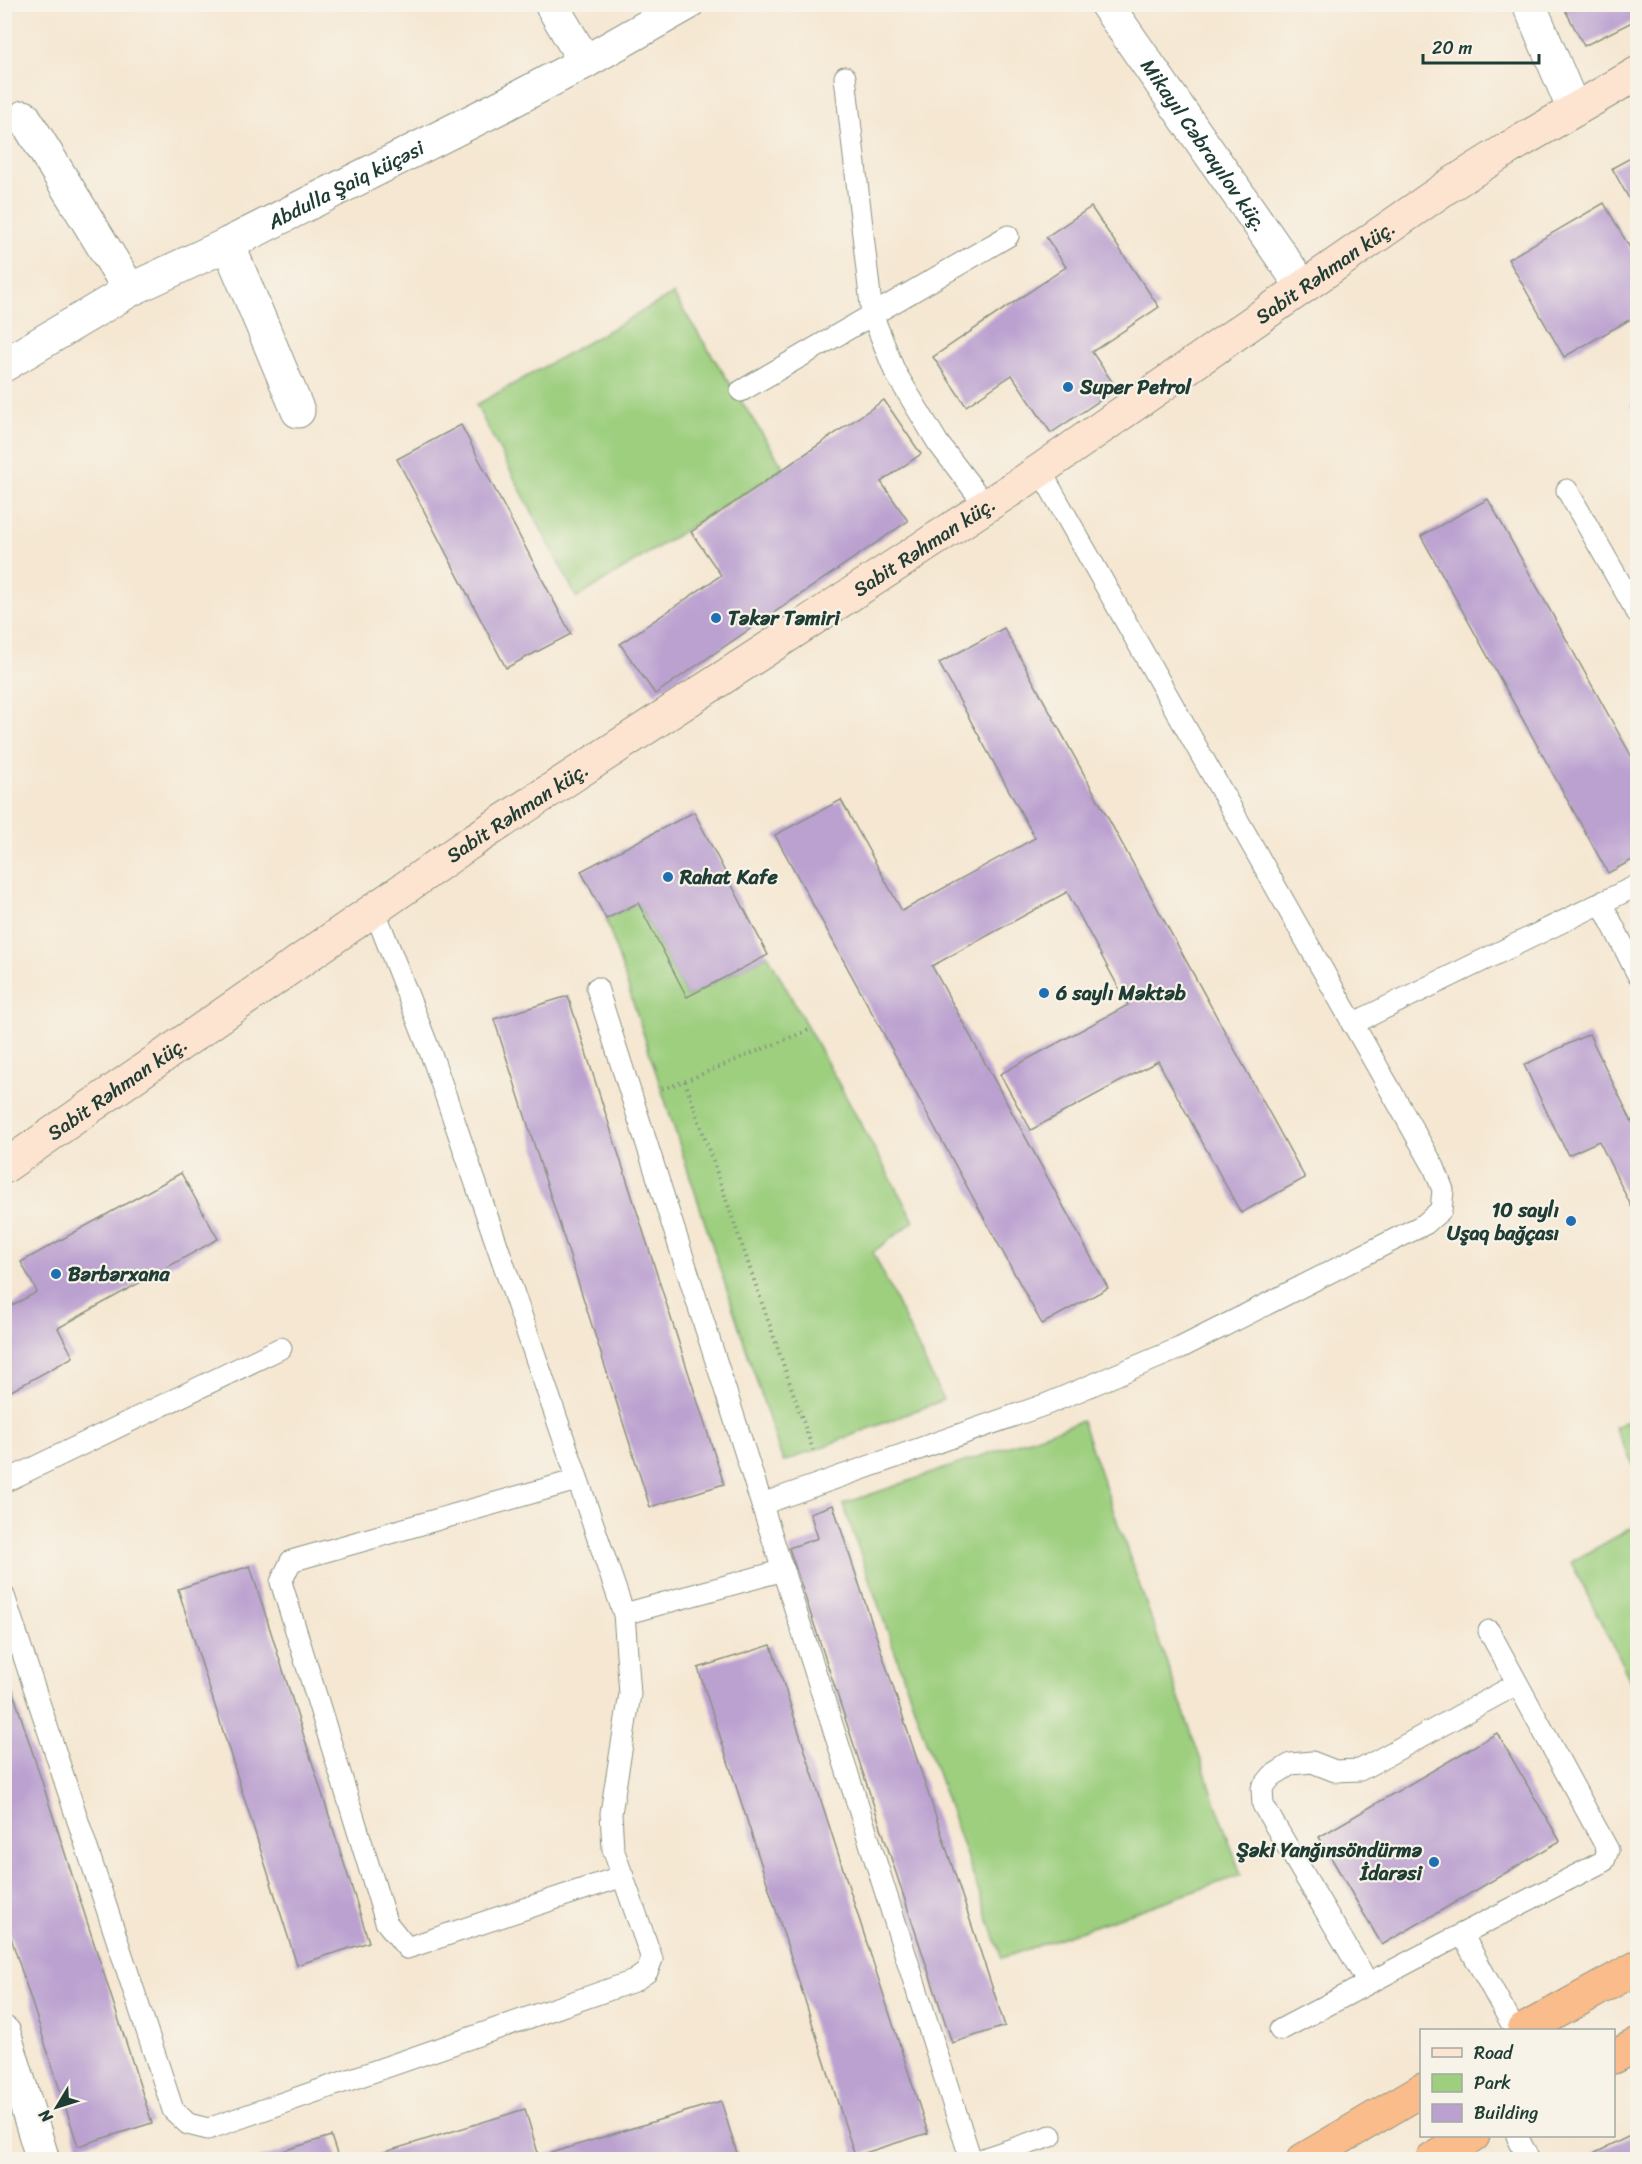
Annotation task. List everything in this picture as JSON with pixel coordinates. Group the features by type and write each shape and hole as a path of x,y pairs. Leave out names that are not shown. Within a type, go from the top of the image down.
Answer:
{"highway":[{"path":"1528,2029 1638,1967"},
{"path":"1615,2056 1638,2044"},
{"path":"1303,2160 1420,2091"},
{"path":"1432,2160 1471,2137"}],"main road":[{"name":"Sabit Rəhman küç.","path":"4,1167 491,829 1040,470 1447,187 1638,73"}],"street":[{"path":"551,4 585,62"},
{"name":"Abdulla Şaiq küçəsi","path":"4,365 130,290 228,244 585,62 687,4"},
{"name":"Mikayıl Cəbrayılov küç.","path":"1106,4 1302,286"},
{"path":"1529,4 1574,110"},
{"path":"24,117 130,290"},
{"path":"228,244 298,411"},
{"path":"4,2033 43,2160"}],"lane":[{"path":"845,77 872,314 895,372 938,443 986,506"},
{"path":"741,391 1008,236"},
{"path":"762,1504 1047,1404 1170,1353 1425,1224 1442,1210 1443,1190 1434,1167 1040,470"},
{"path":"1567,490 1638,614"},
{"path":"1352,1024 1638,885"},
{"path":"1601,902 1638,975"},
{"path":"4,1596 173,2110 188,2124 208,2129 634,1981 647,1972 652,1959 613,1849 611,1813 630,1694 624,1614 434,1062 374,909"},
{"path":"597,988 971,2160"},
{"path":"4,1482 281,1348"},
{"path":"577,1480 291,1561 281,1582 386,1922 406,1948 622,1876"},
{"path":"624,1614 784,1570"},
{"path":"1280,2030 1604,1861 1608,1850 1489,1630"},
{"path":"1368,1983 1263,1805 1262,1788 1272,1776 1291,1764 1312,1762 1335,1771 1360,1770 1517,1684"},
{"path":"1462,1934 1514,2029"},
{"path":"980,2160 1051,2136"},
{"path":"1518,2137 1529,2160"}],"path":[{"path":"662,1089 809,1030"},
{"path":"685,1081 813,1450"}],"green space":[{"path":"673,294 784,468 577,598 476,405"},
{"path":"638,903 687,997 768,955 914,1221 873,1252 943,1400 783,1462 606,919"},
{"path":"1637,1415 1637,1473 1615,1427"},
{"path":"1082,1421 1241,1875 1002,1958 843,1504"},
{"path":"1637,1525 1637,1694 1571,1562"}],"building":[{"path":"1562,4 1638,4 1638,19 1584,46"},
{"path":"1638,154 1638,215 1612,168"},
{"path":"1604,203 1638,262 1638,315 1564,357 1508,259"},
{"path":"1091,207 1159,307 1092,352 1117,389 1051,433 1012,375 966,406 933,357 1066,267 1046,237"},
{"path":"884,400 921,454 881,482 908,521 655,694 620,644 721,575 691,532"},
{"path":"1638,401 1638,417 1631,405"},
{"path":"461,425 571,634 506,668 397,459"},
{"path":"1488,499 1638,768 1638,857 1608,873 1421,536"},
{"path":"1004,628 1305,1178 1241,1213 1158,1061 1031,1130 1000,1074 1128,1005 1067,892 932,966 1108,1288 1042,1324 775,835 841,800 902,911 1035,838 939,663"},
{"path":"694,812 768,955 687,997 638,903 606,919 581,871"},
{"path":"568,996 724,1484 650,1507 494,1019"},
{"path":"1589,1034 1632,1122 1638,1120 1638,1220 1599,1141 1568,1155 1524,1065"},
{"path":"181,1173 218,1239 58,1328 73,1357 4,1395 4,1310 37,1292 21,1262"},
{"path":"833,1505 1005,2026 952,2043 789,1548 818,1538 810,1513"},
{"path":"250,1566 369,1942 297,1965 178,1589"},
{"path":"771,1645 928,2133 855,2156 698,1668"},
{"path":"4,1664 152,2123 78,2146 4,1916"},
{"path":"1497,1733 1560,1841 1382,1945 1319,1837"},
{"path":"721,2101 739,2160 542,2160 541,2156"},
{"path":"525,2109 540,2160 362,2160 362,2159"},
{"path":"1638,2132 1638,2160 1581,2160"},
{"path":"331,2136 339,2160 257,2160 257,2159"}],"place":[{"name":"Super Petrol","path":"1068,387"},
{"name":"Təkər Təmiri","path":"716,618"},
{"name":"Rahat Kafe","path":"668,877"},
{"name":"6 saylı Məktəb","path":"1044,993"},
{"name":"10 saylı Uşaq bağçası","path":"1571,1221"},
{"name":"Bərbərxana","path":"56,1274"},
{"name":"Şəki Yanğınsöndürmə İdarəsi","path":"1434,1862"}]}
